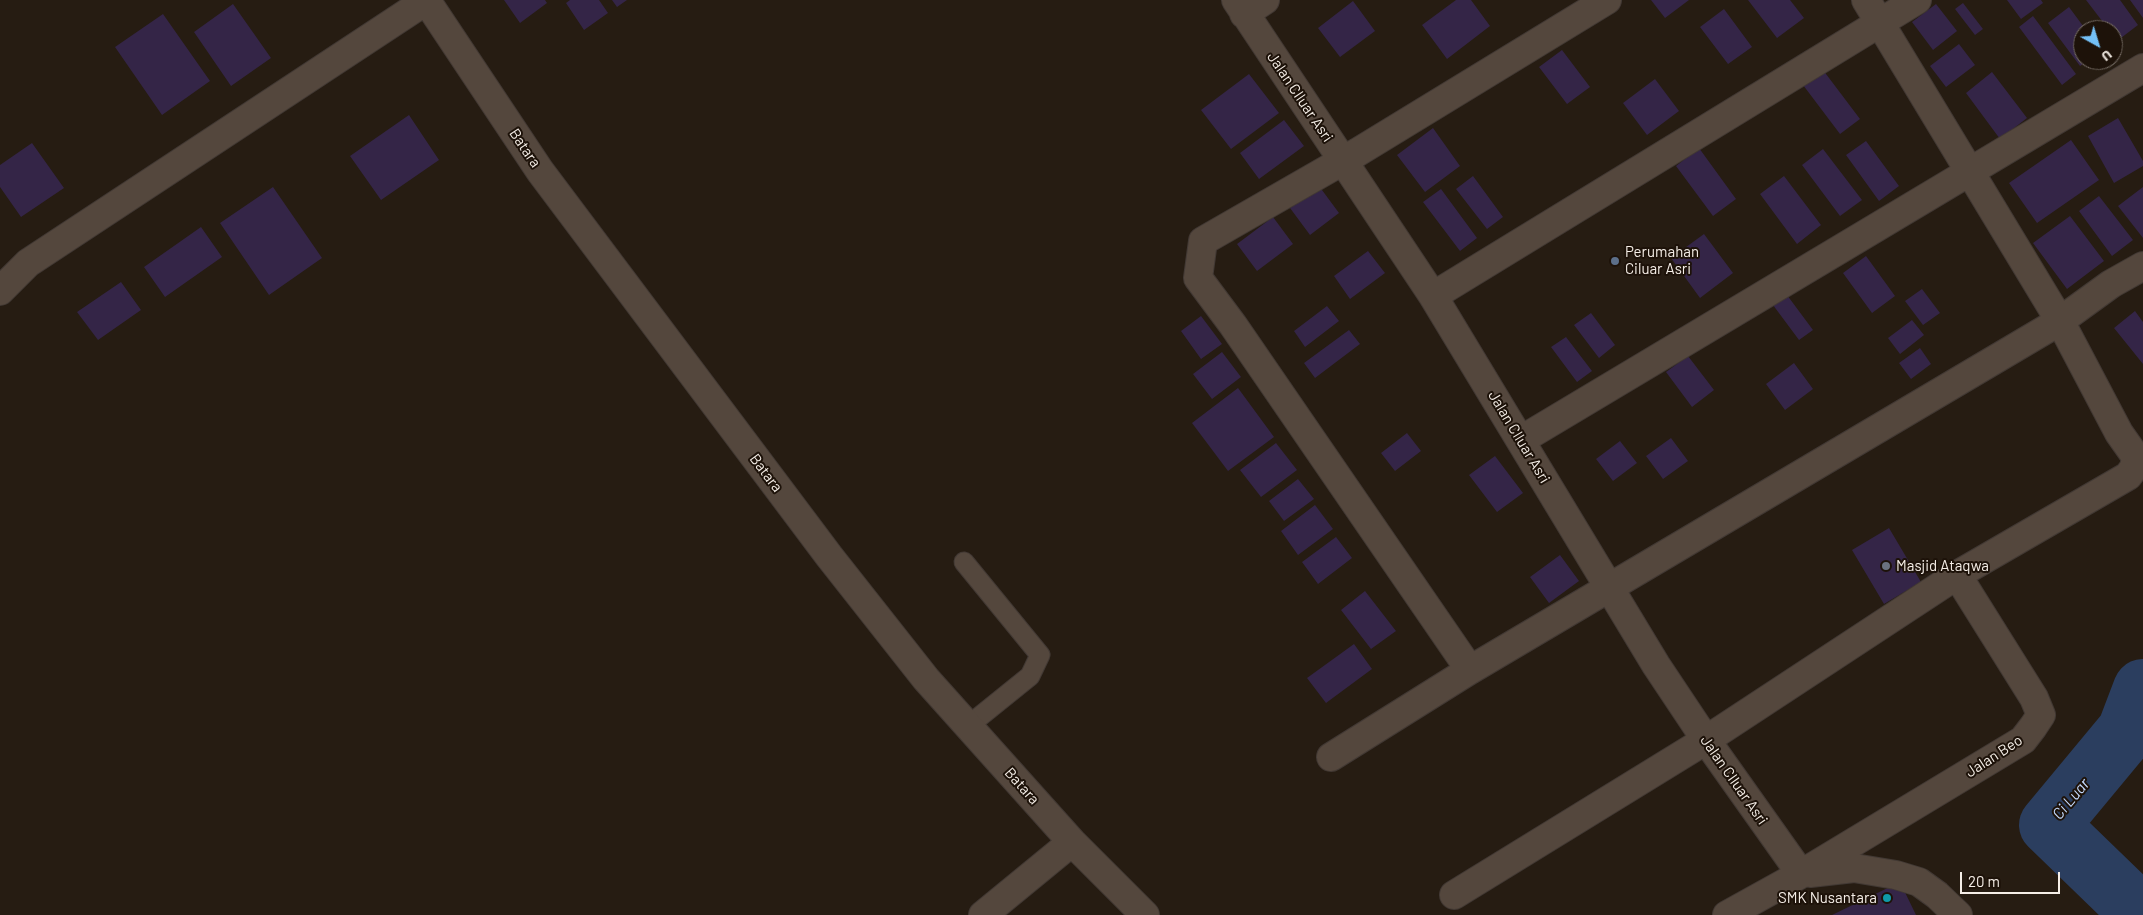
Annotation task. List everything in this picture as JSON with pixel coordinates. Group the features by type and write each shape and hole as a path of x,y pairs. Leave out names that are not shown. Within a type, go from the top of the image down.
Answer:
{"street":[{"path":"0,291 28,263 426,0"},
{"name":"Batara","path":"426,0 546,178 829,556 926,679 1072,842 1145,915"},
{"path":"1470,670 1233,325 1198,278 1204,241 1343,160 1607,0"},
{"path":"1433,296 1873,11 1917,0"},
{"name":"Jalan CIluar Asri","path":"1248,4 1343,160 1433,296 1610,589 1706,740 1802,874"},
{"path":"1454,895 1706,740 1957,575 2128,476 2134,468 2136,457 2119,433 2060,321 1873,11"},
{"path":"1521,440 2143,68"},
{"path":"1331,756 1470,670 1610,589 2060,321 2111,284 2143,266"},
{"name":"Jalan Beo","path":"1802,874 2023,740 2041,715 2034,698 1957,575"},
{"path":"983,915 1072,842"},
{"path":"1727,915 1802,874 1854,868 1896,874 1919,882 1937,895 1958,915"}],"lane":[{"path":"964,562 1040,655 1030,676 968,726"}],"building":[{"path":"504,0 545,0 547,3 520,23"},
{"path":"570,0 599,0 608,13 584,30 566,3"},
{"path":"612,0 627,0 617,7"},
{"path":"1456,0 1471,0 1490,26 1447,59 1422,25"},
{"path":"1651,0 1689,0 1665,18"},
{"path":"1748,0 1790,0 1804,18 1777,38"},
{"path":"2007,0 2041,0 2043,3 2021,19"},
{"path":"2086,0 2120,0 2138,25 2123,36 2123,20 2101,20"},
{"path":"2130,0 2143,0 2143,18"},
{"path":"1353,1 1375,31 1340,57 1318,28"},
{"path":"1963,3 1983,29 1975,35 1955,9"},
{"path":"233,4 271,58 231,86 194,32"},
{"path":"1936,4 1957,31 1933,50 1912,22"},
{"path":"2069,7 2079,20 2073,20 2073,57 2048,23"},
{"path":"1724,9 1752,47 1728,64 1700,27"},
{"path":"163,14 210,81 162,115 115,47"},
{"path":"2033,16 2076,74 2062,85 2019,27"},
{"path":"1959,44 1975,65 1946,87 1930,66"},
{"path":"1562,50 1590,87 1567,104 1539,67"},
{"path":"1823,70 1860,119 1840,134 1803,85"},
{"path":"1992,72 2027,118 2000,139 1966,93"},
{"path":"1249,74 1279,113 1231,149 1201,110"},
{"path":"1655,79 1679,111 1647,135 1623,103"},
{"path":"409,115 439,160 381,200 350,156"},
{"path":"2118,118 2143,161 2143,166 2114,183 2088,136"},
{"path":"1284,120 1304,146 1259,179 1240,153"},
{"path":"1433,128 1460,166 1425,192 1397,155"},
{"path":"2071,140 2099,180 2037,223 2009,183"},
{"path":"1866,141 1899,186 1879,201 1846,155"},
{"path":"32,143 64,188 21,217 0,187 0,165"},
{"path":"1699,148 1736,199 1713,216 1676,166"},
{"path":"1823,149 1862,200 1840,216 1802,165"},
{"path":"1473,176 1503,217 1487,229 1456,189"},
{"path":"1784,176 1821,225 1797,244 1760,194"},
{"path":"1319,186 1339,213 1310,235 1290,208"},
{"path":"273,187 322,258 269,295 220,223"},
{"path":"2143,187 2143,238 2118,206"},
{"path":"1441,189 1477,238 1460,251 1423,202"},
{"path":"2099,196 2133,240 2112,256 2079,211"},
{"path":"2070,216 2104,261 2067,289 2033,243"},
{"path":"1273,217 1293,244 1257,271 1237,244"},
{"path":"201,227 222,257 165,297 144,267"},
{"path":"1704,234 1733,273 1700,298 1671,258"},
{"path":"1368,251 1385,273 1350,299 1334,276"},
{"path":"1866,256 1895,296 1872,313 1843,273"},
{"path":"121,282 141,310 98,340 77,312"},
{"path":"1922,289 1940,313 1923,325 1905,301"},
{"path":"1784,291 1813,330 1799,340 1770,301"},
{"path":"1327,306 1339,321 1305,347 1294,331"},
{"path":"2135,311 2143,322 2143,364 2114,328"},
{"path":"1591,313 1615,345 1599,358 1574,325"},
{"path":"1201,316 1222,344 1201,359 1181,331"},
{"path":"1912,320 1924,335 1900,354 1888,338"},
{"path":"1349,330 1360,344 1315,378 1304,363"},
{"path":"1566,337 1592,371 1577,382 1551,347"},
{"path":"1920,348 1931,364 1911,379 1899,363"},
{"path":"1222,352 1241,377 1212,399 1193,374"},
{"path":"1688,356 1714,390 1692,407 1666,372"},
{"path":"1794,363 1813,389 1785,410 1766,384"},
{"path":"1238,388 1274,437 1228,471 1192,423"},
{"path":"1407,433 1421,451 1395,471 1381,453"},
{"path":"1671,438 1688,461 1663,479 1646,456"},
{"path":"1620,441 1637,463 1613,481 1596,459"},
{"path":"1276,443 1297,470 1261,497 1240,470"},
{"path":"1495,456 1523,493 1497,512 1469,475"},
{"path":"1298,479 1314,499 1284,521 1269,501"},
{"path":"1315,505 1333,529 1298,555 1281,531"},
{"name":"Masjid Ataqwa","path":"1889,528 1921,582 1884,604 1852,550"},
{"path":"1336,537 1352,558 1318,584 1302,562"},
{"path":"1560,555 1579,581 1549,603 1530,577"},
{"path":"1365,591 1396,631 1371,649 1341,610"},
{"path":"1354,644 1372,669 1326,703 1307,678"},
{"name":"SMK Nusantara","path":"1900,882 1916,915 1832,915"}],"waterway":[{"name":"Ci Luar","path":"2142,915 2049,825 2127,731 2143,689"}],"place":[{"name":"Perumahan Ciluar Asri","path":"1615,261"},
{"name":"Masjid Ataqwa","path":"1886,566"},
{"name":"SMK Nusantara","path":"1887,898"}]}
